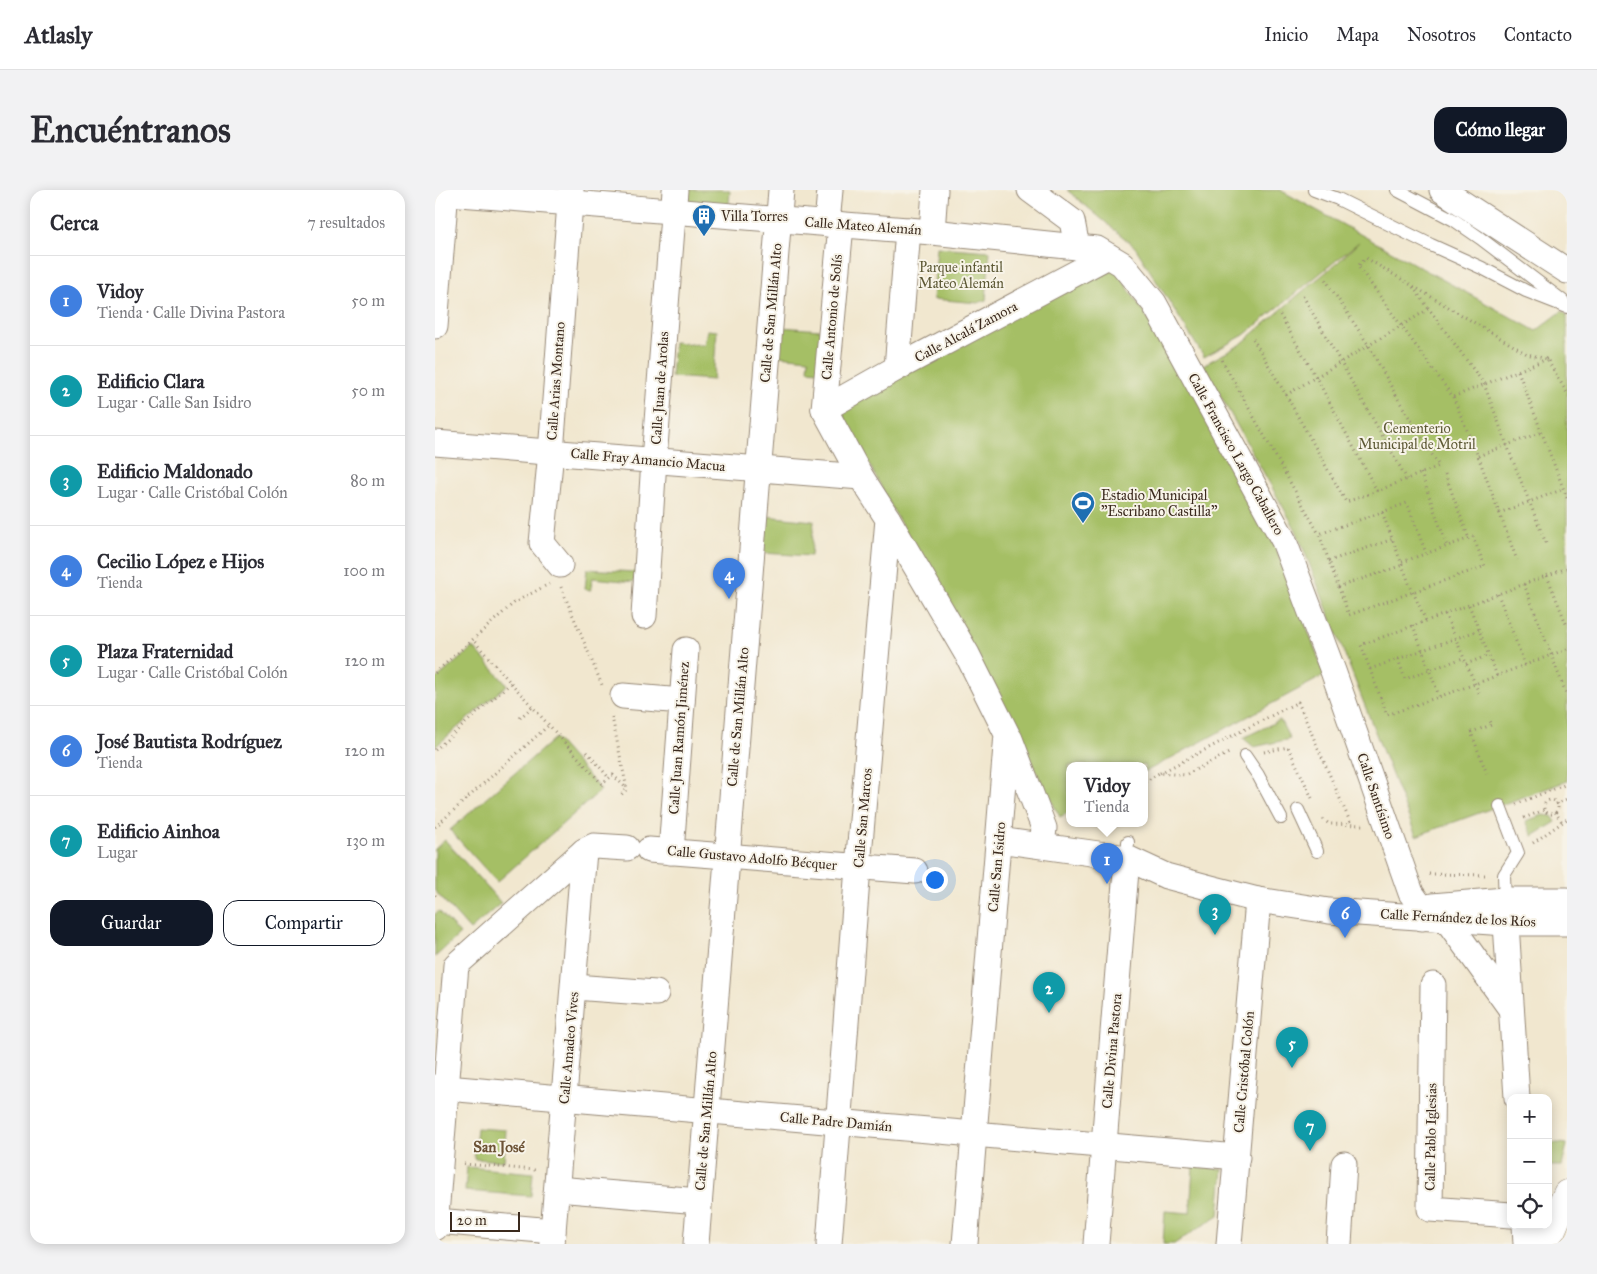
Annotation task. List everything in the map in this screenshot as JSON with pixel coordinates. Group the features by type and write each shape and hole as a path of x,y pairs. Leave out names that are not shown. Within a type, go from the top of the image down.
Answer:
{"street":[{"name":"Calle de San Millán Alto","path":"696,1244 781,190"},
{"name":"Calle Antonio de Solís","path":"824,410 834,224 830,190"},
{"path":"897,368 920,231 935,190"},
{"path":"1030,190 1072,221 1077,247"},
{"path":"1443,190 1567,271"},
{"name":"Calle Mateo Alemán","path":"442,191 674,201 778,220 920,231 1097,249 1108,256"},
{"path":"435,326 442,191"},
{"name":"Calle Arias Montano","path":"556,576 542,543 571,196"},
{"name":"Calle Juan de Arolas","path":"644,616 674,201"},
{"name":"Calle Alcalá Zamora","path":"824,410 897,368 1108,256"},
{"name":"Calle Francisco Largo Caballero","path":"1108,256 1122,264 1154,303 1284,541 1333,671"},
{"path":"824,410 861,477 888,519 967,654 1007,734 1044,828 1042,845"},
{"name":"Calle Fray Amancio Macua","path":"435,443 861,477"},
{"name":"Calle San Marcos","path":"829,1244 858,867 888,519"},
{"name":"Calle Juan Ramón Jiménez","path":"649,850 682,701 686,650"},
{"name":"Calle Santísimo","path":"1333,671 1411,893 1422,912"},
{"path":"612,699 682,701"},
{"name":"Calle San Isidro","path":"965,1244 1007,734"},
{"name":"Calle Fernández de los Ríos","path":"999,840 1042,845 1128,850 1166,876 1259,900 1329,911 1506,911 1567,922"},
{"name":"Calle Gustavo Adolfo Bécquer","path":"584,851 594,846 915,871"},
{"name":"Calle Divina Pastora","path":"1095,1244 1128,850"},
{"path":"435,1228 441,1162 441,1088 456,965 584,851"},
{"name":"Calle Amadeo Vives","path":"553,1238 584,851"},
{"name":"Calle Cristóbal Colón","path":"1229,1244 1259,900"},
{"name":"Calle Fernández de los Ríos","path":"1422,912 1447,920 1567,900"},
{"path":"1506,911 1517,1094"},
{"path":"1447,920 1511,1009"},
{"name":"Calle Pablo Iglesias","path":"1433,985 1431,1209 1507,1215"},
{"path":"574,987 656,993"},
{"name":"Calle Padre Damián","path":"441,1088 1237,1157"},
{"path":"1339,1244 1344,1164"},
{"path":"557,1189 699,1201"},
{"path":"436,1222 553,1238"},
{"path":"1525,1229 1526,1244"}],"lane":[{"path":"1314,190 1338,199 1526,291 1567,306"},
{"path":"1397,190 1454,220 1567,306"},
{"path":"1245,756 1258,775 1281,818"},
{"path":"1501,808 1518,853 1504,875 1506,911"},
{"path":"1298,810 1317,851"}],"path":[{"path":"1517,560 1478,456 1453,397 1359,266 1366,258 1527,354 1547,358 1567,393"},
{"path":"1253,339 1346,502 1439,466 1398,399 1369,346 1325,279"},
{"path":"1411,284 1485,384 1547,546"},
{"path":"1303,296 1407,478"},
{"path":"1286,395 1429,309"},
{"path":"1280,315 1377,491"},
{"path":"1453,397 1547,358"},
{"path":"1222,360 1319,534 1338,587 1349,616 1485,566 1473,537 1338,587"},
{"path":"1518,371 1567,498"},
{"path":"1478,456 1542,432"},
{"path":"1421,473 1447,546"},
{"path":"1445,474 1469,539"},
{"path":"1499,513 1564,489"},
{"path":"1319,534 1407,503 1426,553"},
{"path":"1382,512 1426,621"},
{"path":"1329,561 1393,539"},
{"path":"1567,568 1361,645 1387,715 1567,649"},
{"path":"435,673 515,602 556,576 612,699 627,790"},
{"path":"1547,576 1567,626"},
{"path":"1524,584 1567,696"},
{"path":"1498,594 1525,665"},
{"path":"1469,605 1497,676"},
{"path":"1445,614 1479,693"},
{"path":"1413,626 1439,696"},
{"path":"1370,670 1479,630"},
{"path":"473,640 602,784 613,775 627,790"},
{"path":"1466,664 1489,655"},
{"path":"1398,659 1405,679 1463,658"},
{"path":"435,750 511,683"},
{"path":"1148,780 1298,702 1351,824"},
{"path":"520,718 533,706"},
{"path":"1487,774 1471,732 1492,725 1489,719"},
{"path":"435,827 549,725"},
{"path":"1159,773 1185,775 1235,750 1241,750 1245,756"},
{"path":"587,752 609,778"},
{"path":"1501,808 1567,784"},
{"path":"621,795 627,790"},
{"path":"1546,792 1549,801"},
{"path":"1557,804 1567,800"},
{"path":"1549,801 1557,804"},
{"path":"1549,801 1545,803 1544,810 1549,814 1555,812"},
{"path":"1555,812 1557,804"},
{"path":"1555,812 1562,822"},
{"path":"1518,853 1567,819"},
{"path":"441,1162 534,1170"}],"green space":[{"path":"688,190 730,190 729,205 687,202"},
{"name":"Cementerio Municipal de Motril","path":"1067,190 1280,190 1536,331 1562,311 1567,315 1567,781 1416,836 1296,530 1203,365 1240,345 1359,242 1244,335 1204,357 1135,247"},
{"name":"Parque infantil Mateo Alemán","path":"937,247 990,251 986,300 978,303 933,299"},
{"name":"Estadio Municipal \"Escribano Castilla\"","path":"1110,261 1186,376 1274,543 1325,675 1148,770 1148,762 1066,762 1066,814 1060,817 891,506 839,406"},
{"path":"780,327 821,330 818,371 808,370 809,359 778,356"},
{"path":"707,330 717,331 713,380 671,377 674,342 704,345"},
{"path":"765,516 814,521 811,556 762,553"},
{"path":"587,569 635,572 634,582 592,578 591,590 585,589"},
{"path":"473,647 507,685 435,747 435,680"},
{"path":"1280,720 1290,739 1254,747 1243,738"},
{"path":"555,738 601,790 497,882 450,830"},
{"path":"1543,815 1552,816 1556,822 1533,836 1526,821"},
{"path":"445,840 501,903 470,930 435,891 435,849"},
{"path":"439,911 460,934 435,957 435,914"},
{"path":"477,1128 506,1130 504,1161 474,1159"},
{"path":"1552,1142 1567,1144 1562,1166 1552,1166"},
{"path":"467,1167 533,1173 531,1196 465,1191"},
{"path":"1193,1167 1223,1169 1219,1215 1174,1244 1163,1244 1165,1211 1190,1213"}],"place":[{"name":"Villa Torres","path":"704,237"},
{"name":"Estadio Municipal \"Escribano Castilla\"","path":"1083,524"},
{"name":"Cecilio López e Hijos","path":"729,599"},
{"name":"Vidoy","path":"1107,884"},
{"name":"Edificio Maldonado","path":"1215,935"},
{"name":"José Bautista Rodríguez","path":"1345,938"},
{"name":"Edificio Clara","path":"1049,1013"},
{"name":"Plaza Fraternidad","path":"1292,1068"},
{"name":"Edificio Ainhoa","path":"1310,1151"}],"district":[{"name":"San José","path":"499,1147"}]}
